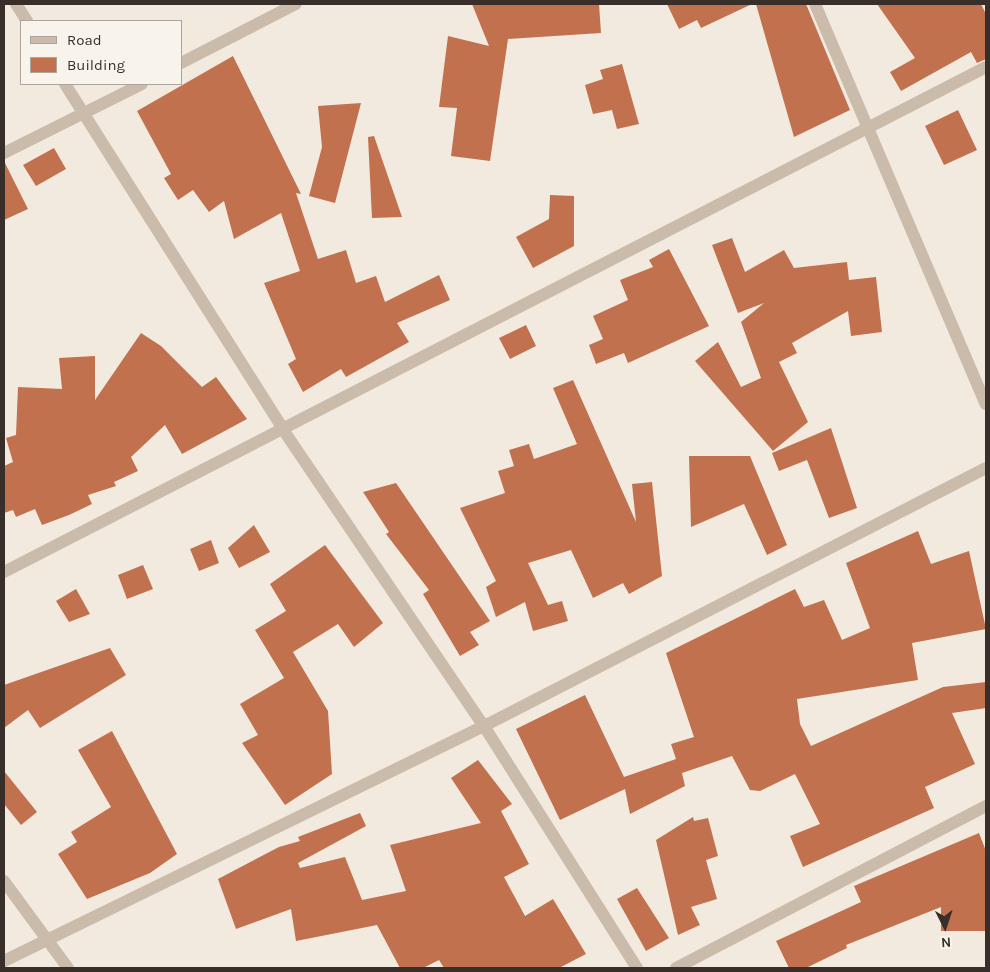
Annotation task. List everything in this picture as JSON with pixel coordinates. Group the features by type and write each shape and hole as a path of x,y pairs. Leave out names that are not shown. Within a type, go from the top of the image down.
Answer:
{"street":[{"path":"16,4 26,20"},
{"path":"182,62 296,4"},
{"path":"815,4 866,128 986,404"},
{"path":"4,572 284,431 986,67"},
{"path":"66,85 284,431 484,726 637,968"},
{"path":"4,153 140,85"},
{"path":"4,961 484,726 986,468"},
{"path":"676,968 986,806"},
{"path":"4,881 68,968"}],"building":[{"path":"472,4 599,4 601,33 508,39 490,161 451,156 457,108 439,107 448,36 489,46"},
{"path":"667,4 752,4 701,28 697,20 679,29"},
{"path":"756,4 806,4 850,110 794,137"},
{"path":"877,4 981,4 986,14 986,59 977,63 971,52 901,91 890,72 915,58"},
{"path":"233,56 301,194 296,193 318,259 346,250 356,283 376,276 385,302 439,275 450,300 397,323 409,342 346,377 341,369 303,392 288,364 296,359 264,283 300,271 281,213 234,239 224,201 209,212 193,190 178,200 164,178 171,174 137,111"},
{"path":"622,64 639,124 617,129 612,110 593,114 585,85 603,79 600,70"},
{"path":"361,103 335,203 309,196 322,147 318,106"},
{"path":"958,110 977,150 944,165 925,126"},
{"path":"374,136 402,217 372,218 368,137"},
{"path":"54,148 66,169 36,186 23,165"},
{"path":"4,161 28,209 4,220"},
{"path":"550,195 574,196 574,246 533,268 516,237 549,219"},
{"path":"732,238 745,272 784,250 794,268 847,262 849,280 876,277 882,332 851,336 848,311 792,343 797,353 779,362 808,422 773,451 695,361 718,342 741,387 761,378 741,322 764,303 738,313 712,245"},
{"path":"669,249 709,326 628,363 624,353 596,364 589,345 603,339 593,316 628,300 620,280 653,267 649,260"},
{"path":"526,325 536,346 510,359 499,338"},
{"path":"141,333 161,346 202,387 216,377 247,419 182,454 165,425 131,457 138,471 114,482 116,486 88,495 92,504 69,515 42,525 35,509 16,517 13,510 4,513 4,466 13,462 6,438 16,435 18,387 62,389 59,358 95,356 95,400"},
{"path":"573,380 636,522 632,484 652,482 662,576 629,594 623,583 593,598 571,550 528,563 548,605 562,601 568,621 533,631 525,602 496,617 486,587 496,581 460,508 505,493 498,471 514,466 509,450 529,444 534,459 577,444 553,388"},
{"path":"831,428 857,508 829,518 807,460 779,471 772,453"},
{"path":"689,456 750,456 787,545 767,555 744,504 691,527"},
{"path":"396,483 490,621 470,632 479,645 460,656 423,594 429,590 386,534 389,532 363,492"},
{"path":"254,525 270,552 239,568 228,548"},
{"path":"918,531 931,564 969,551 986,629 912,643 918,680 797,699 800,724 811,746 943,687 986,682 986,708 952,713 975,764 925,787 934,808 803,867 790,836 820,824 795,774 760,791 750,790 732,756 682,773 685,786 630,814 625,789 560,820 516,729 585,695 624,777 676,759 671,744 694,737 666,653 795,589 804,607 824,600 842,640 870,628 846,563"},
{"path":"211,540 219,563 199,571 190,549"},
{"path":"325,545 383,623 354,647 338,624 293,652 328,711 332,774 285,805 242,743 258,735 240,704 284,678 255,630 286,611 270,584"},
{"path":"143,565 153,589 127,599 118,575"},
{"path":"76,589 90,614 69,622 56,601"},
{"path":"110,648 126,675 40,728 28,710 4,728 4,685"},
{"path":"112,731 177,854 150,873 87,899 58,854 77,842 71,832 111,807 78,750"},
{"path":"478,760 512,804 501,811 529,864 504,877 525,916 553,899 586,954 559,968 444,968 439,960 423,968 400,968 377,925 296,941 291,909 236,929 218,879 279,847 300,841 298,837 360,813 366,826 298,863 300,868 345,857 362,900 406,891 390,845 481,823 451,778"},
{"path":"4,771 37,812 21,825 4,804"},
{"path":"693,817 694,821 708,818 718,856 706,860 717,899 691,907 700,925 678,935 656,840"},
{"path":"979,833 986,851 986,931 941,931 941,907 846,945 847,948 806,968 789,968 776,941 861,902 854,886"},
{"path":"637,888 669,938 646,951 617,899"}]}
